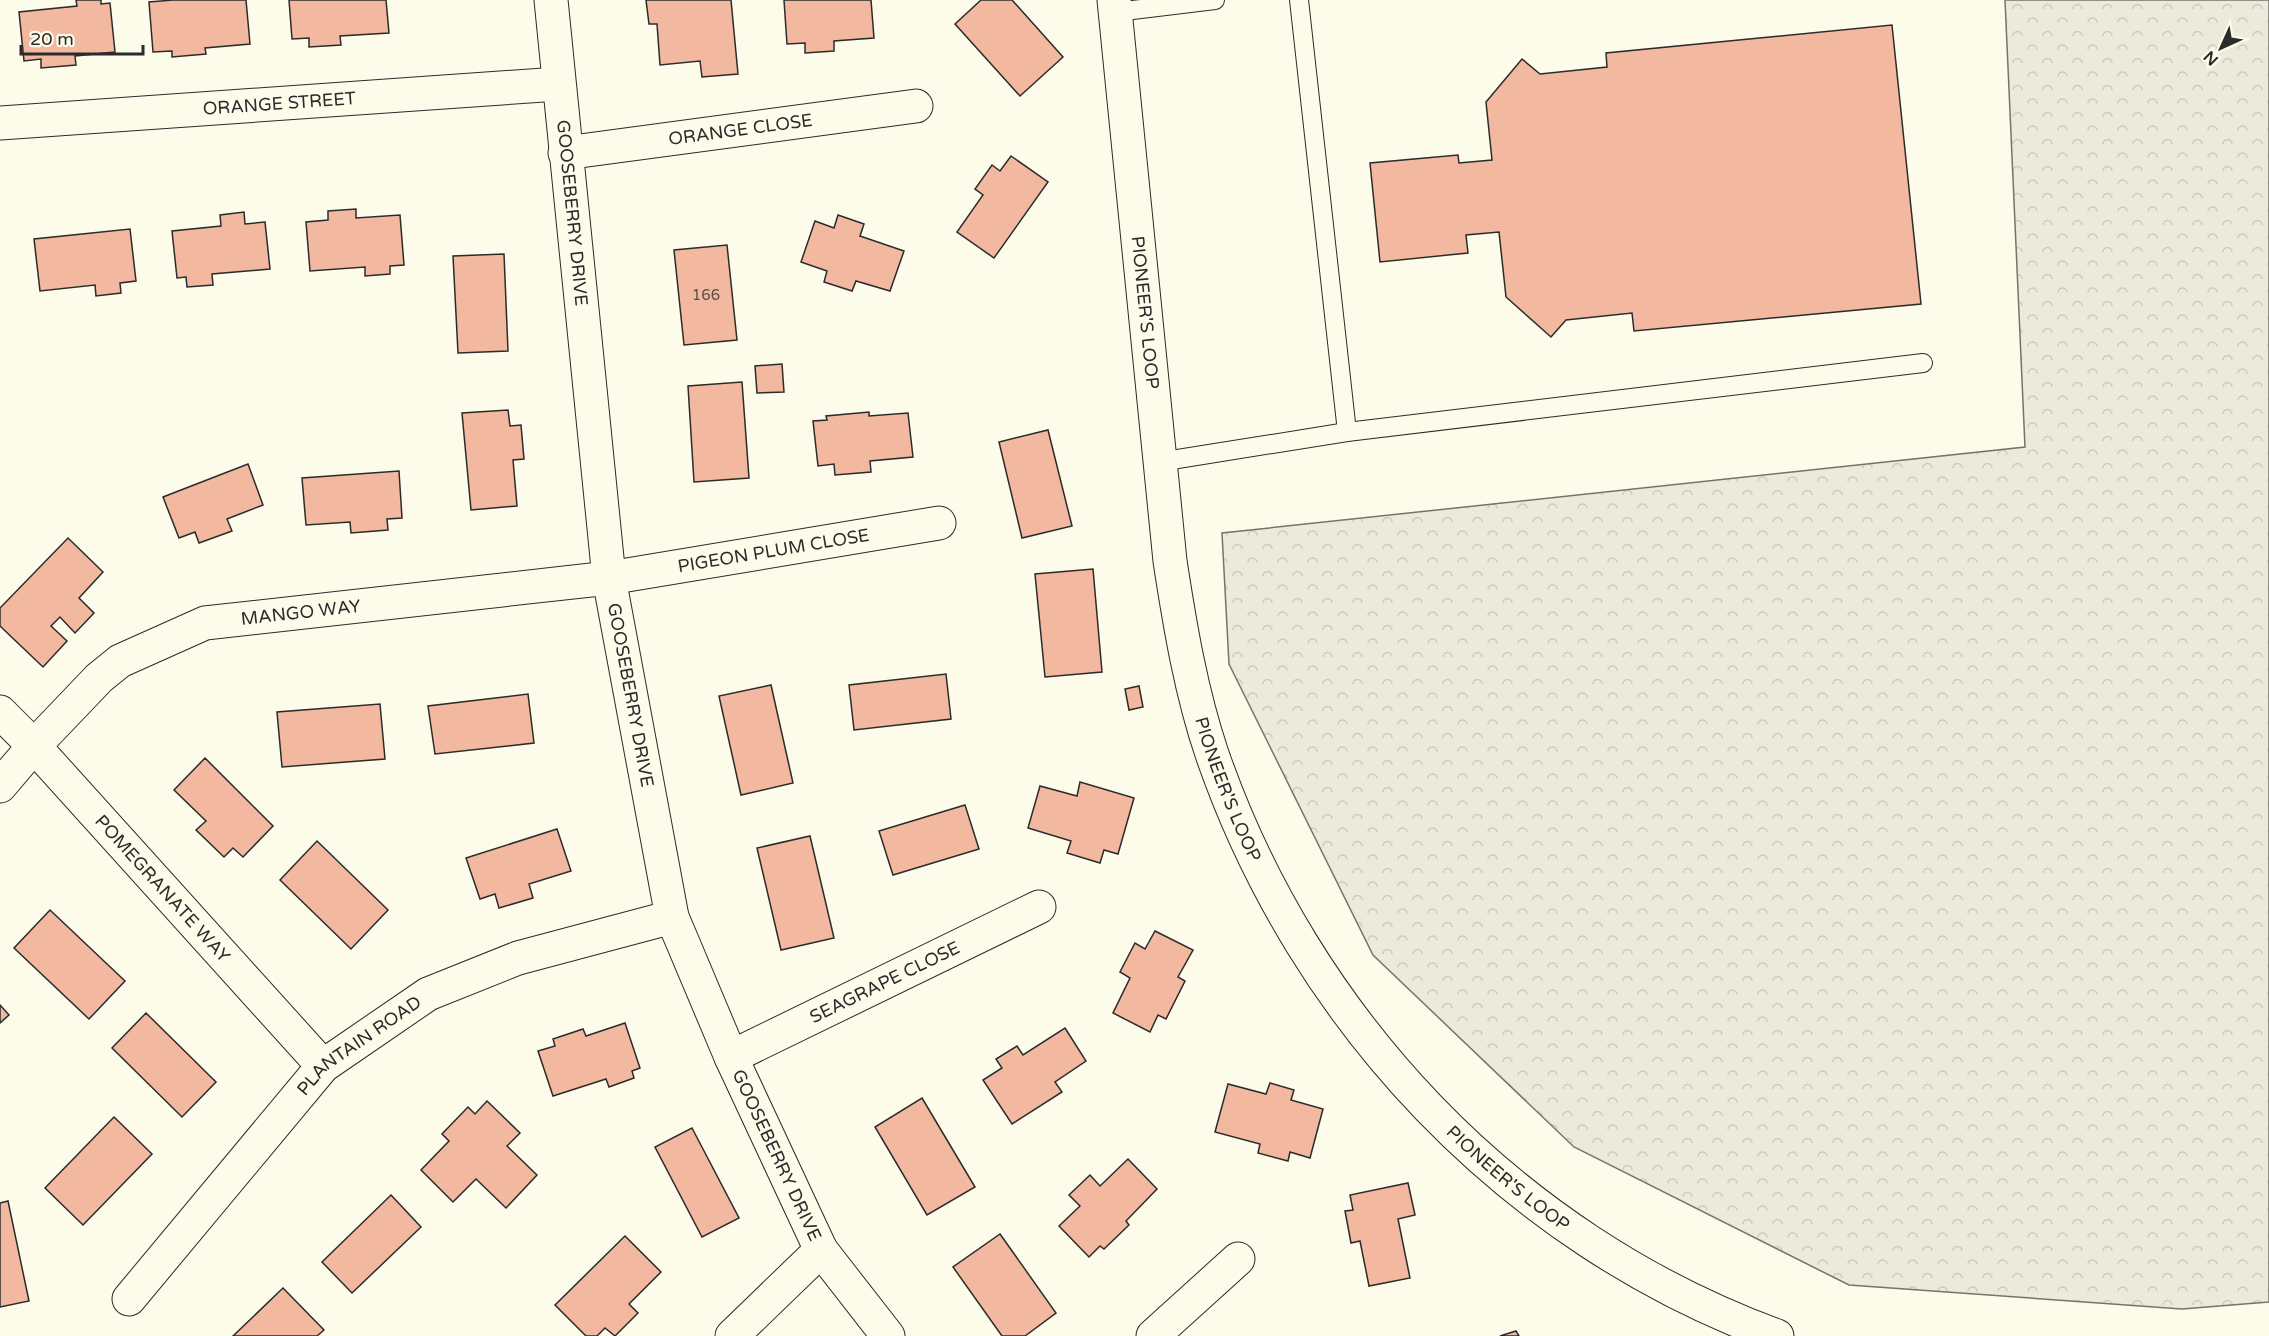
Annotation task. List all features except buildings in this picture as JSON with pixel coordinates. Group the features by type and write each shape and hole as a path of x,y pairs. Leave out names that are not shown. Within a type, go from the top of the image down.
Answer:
{"street":[{"name":"GOOSEBERRY DRIVE","path":"551,0 564,153 609,578 672,917 731,1057 821,1251 888,1336"},
{"name":"PIONEER'S LOOP","path":"1115,6 1159,462 1182,642 1212,753 1256,863 1301,946 1358,1029 1425,1106 1501,1178 1575,1233 1658,1284 1740,1323 1777,1336"},
{"name":"ORANGE STREET","path":"0,123 558,84"},
{"name":"ORANGE CLOSE","path":"564,153 916,106"},
{"name":"PIGEON PLUM CLOSE","path":"609,578 939,523"},
{"name":"MANGO WAY","path":"0,786 34,746 99,678 120,661 206,623 609,578"},
{"name":"POMEGRANATE WAY","path":"0,712 34,746 323,1066"},
{"name":"SEAGRAPE CLOSE","path":"731,1057 1039,907"},
{"name":"PLANTAIN ROAD","path":"129,1299 323,1066 428,994 518,958 672,917"},
{"path":"732,1336 821,1251"},
{"path":"1153,1336 1238,1258"}],"lane":[{"path":"1115,6 1215,0"},
{"path":"1299,0 1347,432"},
{"path":"1159,462 1347,432 1923,363"}],"green space":[{"path":"2005,0 2269,0 2269,1302 2182,1309 1849,1285 1574,1147 1373,955 1229,664 1222,533 2025,447"}]}
